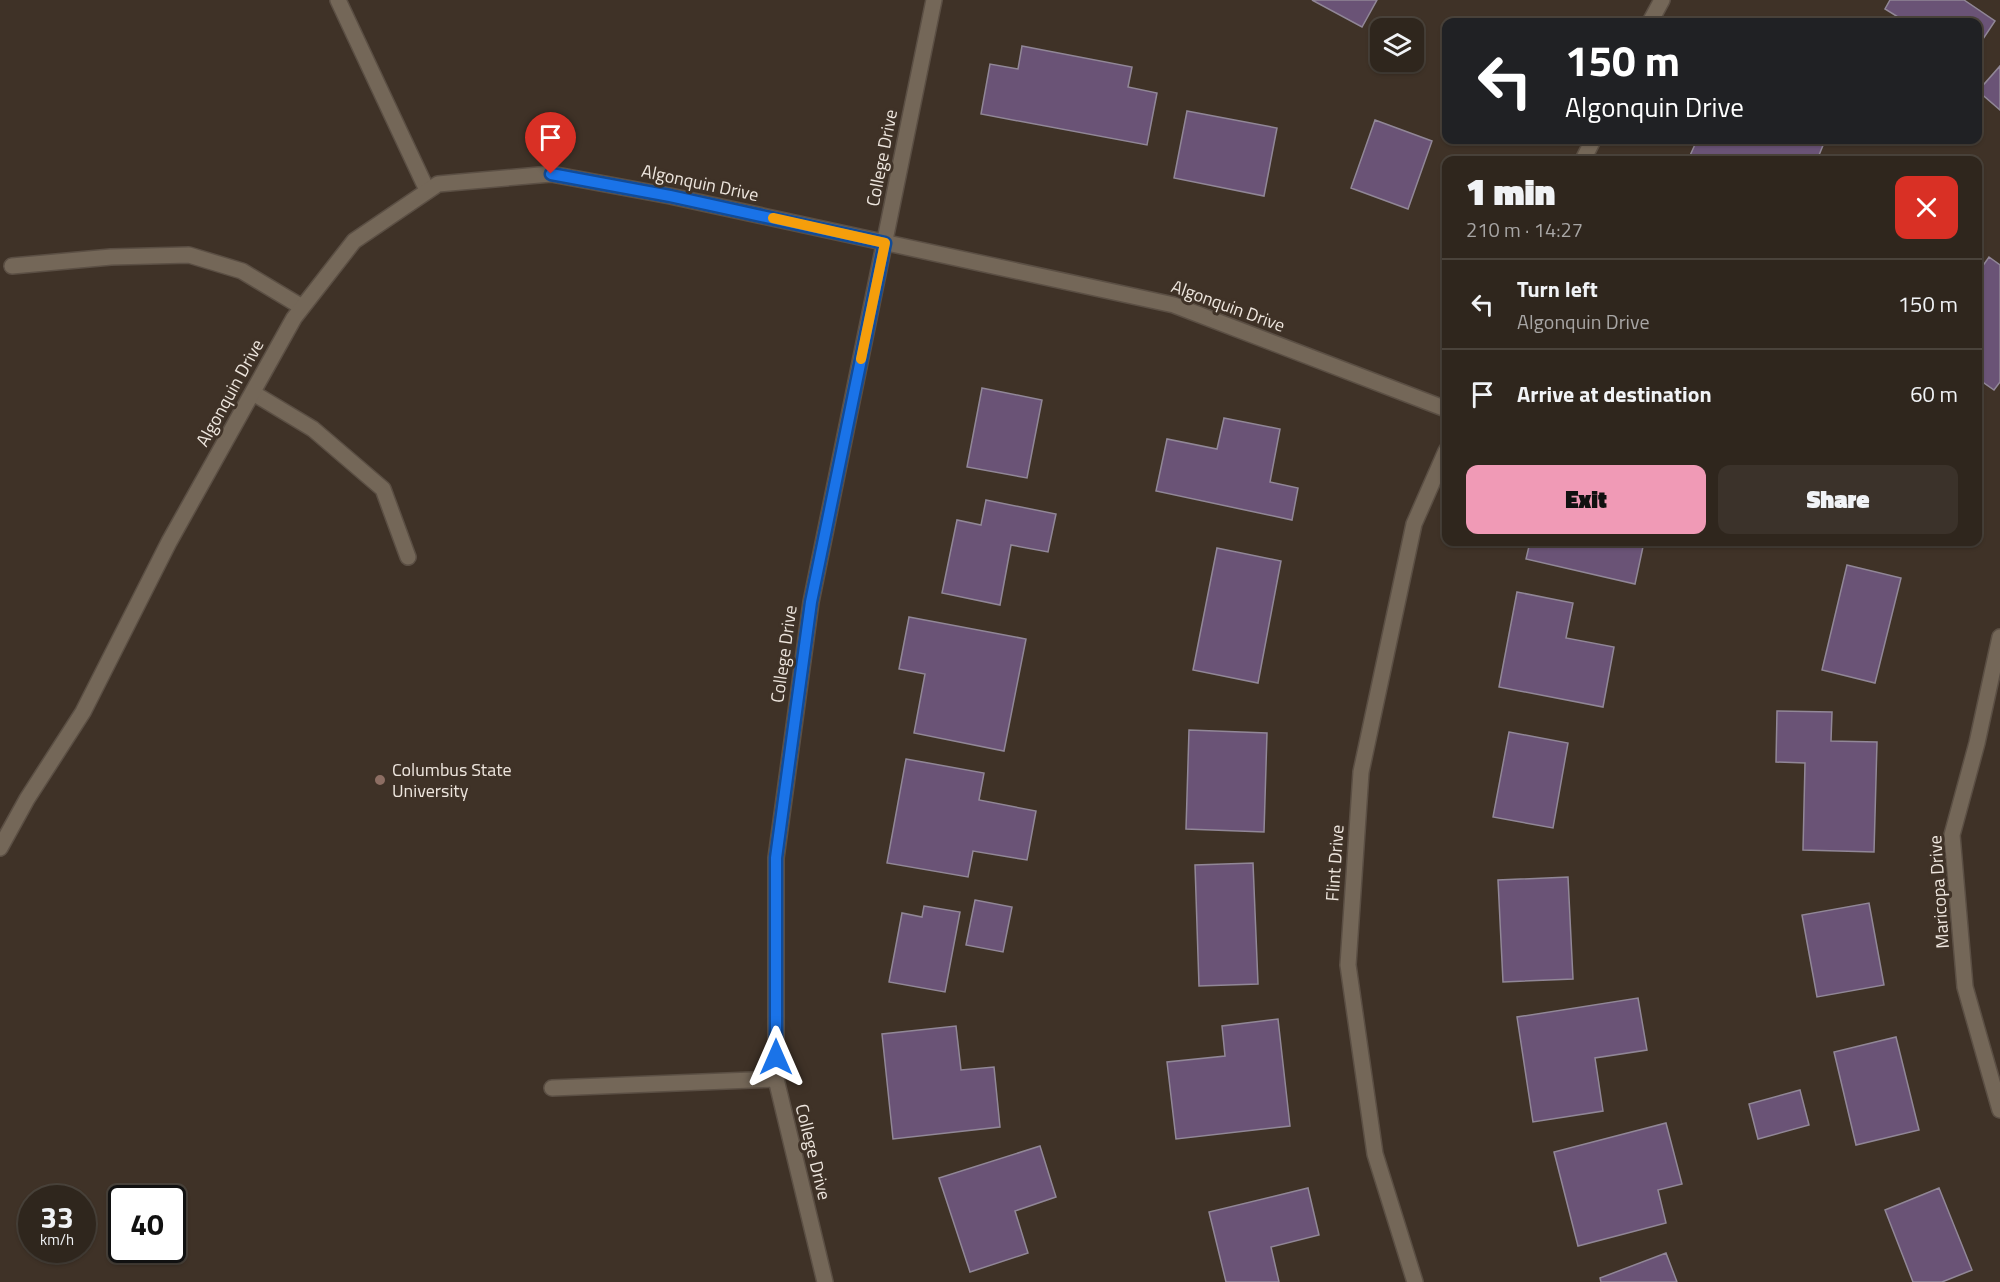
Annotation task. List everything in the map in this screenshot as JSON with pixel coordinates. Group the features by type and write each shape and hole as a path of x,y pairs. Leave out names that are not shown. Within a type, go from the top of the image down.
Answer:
{"street":[{"path":"338,0 427,190"},
{"name":"College Drive","path":"825,1282 776,1079 777,846 811,602 934,0"},
{"path":"1652,18 1662,0"},
{"name":"Algonquin Drive","path":"0,848 27,799 83,712 169,542 302,307 354,241 438,184 551,174 670,196 1174,305 1442,407"},
{"path":"12,266 111,257 189,255 242,271 302,307"},
{"path":"254,393 313,429 383,489 408,557"},
{"name":"Flint Drive","path":"1415,1282 1375,1154 1348,965 1361,772 1414,524 1442,460"},
{"name":"Maricopa Drive","path":"2000,637 1977,743 1952,835 1965,987 2000,1110"},
{"path":"552,1088 776,1079"}],"building":[{"path":"1312,0 1377,0 1362,27"},
{"path":"1890,0 1964,0 1995,21 1982,40 1982,18 1900,18 1885,9"},
{"path":"1022,46 1132,67 1128,87 1157,93 1147,145 981,114 990,64 1018,69"},
{"path":"2000,66 2000,110 1982,94 1982,86"},
{"path":"1187,111 1277,128 1264,196 1174,178"},
{"path":"1375,120 1432,141 1408,209 1351,188"},
{"path":"1695,144 1824,144 1819,156 1690,156"},
{"path":"1989,257 2000,265 2000,382 1994,390 1982,382 1982,267"},
{"path":"982,388 1042,400 1027,478 967,467"},
{"path":"1224,418 1280,429 1270,482 1298,488 1292,520 1156,491 1167,439 1217,449"},
{"path":"986,500 1056,514 1048,552 1011,545 1000,605 942,593 957,520 981,525"},
{"path":"1529,546 1643,546 1635,584 1526,559"},
{"path":"1217,548 1281,561 1258,683 1193,670"},
{"path":"1847,565 1901,578 1875,683 1822,670"},
{"path":"1517,592 1573,603 1566,638 1614,647 1603,707 1499,687"},
{"path":"909,617 1026,639 1004,751 914,733 925,674 899,669"},
{"path":"1777,711 1832,712 1831,741 1877,742 1874,852 1803,850 1805,763 1776,762"},
{"path":"1189,730 1267,733 1264,832 1186,829"},
{"path":"1509,732 1568,743 1553,828 1493,817"},
{"path":"906,759 984,773 979,800 1036,811 1027,860 973,851 968,877 887,863"},
{"path":"1253,863 1258,984 1199,986 1195,865"},
{"path":"1568,877 1573,979 1503,982 1498,880"},
{"path":"975,900 1012,907 1003,952 966,945"},
{"path":"1869,903 1884,985 1817,997 1802,915"},
{"path":"924,906 960,912 945,992 889,982 902,913 922,917"},
{"path":"1638,998 1647,1050 1595,1058 1603,1111 1533,1122 1517,1017"},
{"path":"1278,1019 1290,1126 1176,1139 1167,1062 1225,1056 1222,1026"},
{"path":"956,1026 961,1070 994,1067 1000,1127 893,1139 882,1034"},
{"path":"1896,1037 1919,1130 1856,1145 1834,1052"},
{"path":"1800,1090 1809,1125 1758,1139 1749,1104"},
{"path":"1666,1123 1682,1184 1658,1190 1666,1223 1578,1246 1554,1152"},
{"path":"1040,1146 1056,1197 1015,1211 1028,1253 970,1272 939,1178"},
{"path":"1308,1188 1319,1235 1271,1247 1279,1282 1226,1282 1209,1212"},
{"path":"1939,1188 1972,1270 1942,1282 1913,1282 1885,1210"},
{"path":"1666,1253 1677,1282 1601,1282 1600,1278"}],"slow traffic":[{"path":"773,218 885,243 861,359"}],"place":[{"name":"Columbus State University","path":"380,780"}],"route":[{"path":"551,174 670,196 885,243 811,602 776,858 776,1057"}]}
